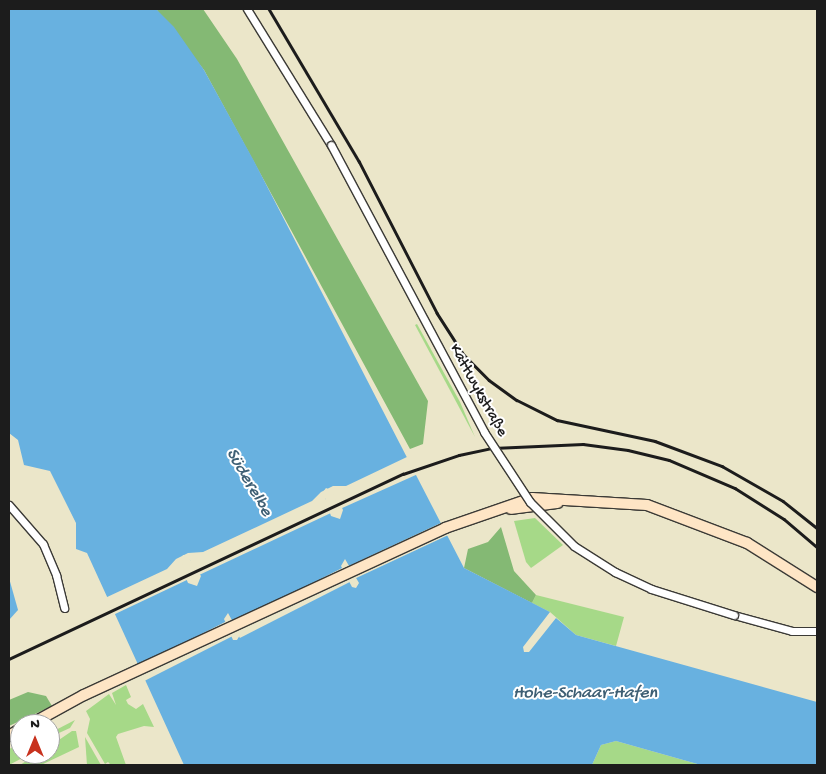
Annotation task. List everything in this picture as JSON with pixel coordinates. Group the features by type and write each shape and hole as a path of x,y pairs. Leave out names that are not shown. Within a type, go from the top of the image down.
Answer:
{"main road":[{"path":"51,714 135,672 445,528 514,506 602,502 665,512 741,540 817,587"}],"street":[{"name":"Kattwykstraße","path":"247,9 331,145 484,432 530,502 574,546 615,572 651,589 792,631 817,631"},
{"path":"9,505 43,544 56,575 64,608"}],"green space":[{"path":"156,9 203,9 237,59 428,401 423,444 410,449 204,70"},
{"path":"417,324 460,402 475,437 415,325"},
{"path":"535,518 563,545 531,568 526,562 514,521"},
{"path":"501,527 514,571 536,595 532,603 464,568 468,549 488,542"},
{"path":"536,595 624,617 616,646 576,635 550,612 532,603"},
{"path":"126,685 131,697 126,700 128,704 136,709 143,704 154,727 144,726 118,734 116,737 126,765 111,765 108,762 105,764 87,733 90,719 86,711 109,694 116,705 112,693"},
{"path":"28,692 46,696 52,706 35,714 10,714 9,726 9,700"},
{"path":"75,720 70,728 60,732 60,728"},
{"path":"72,731 76,731 79,747 60,756 60,739"},
{"path":"85,737 101,765 87,765"},
{"path":"616,741 701,765 592,765 601,745"},
{"path":"9,749 11,764 9,765"},
{"path":"22,764 43,764 41,765 20,765"}],"water":[{"path":"9,9 156,9 174,27 204,70 254,161 464,568 550,612 523,647 524,652 529,652 556,618 576,635 817,702 817,765 701,765 616,741 601,745 592,765 184,765 87,553 76,549 76,523 50,471 24,465 18,440 9,433","holes":["326,488 335,492 343,510 340,519 331,516 323,492","183,555 187,555 201,576 197,586 188,583 180,563","345,559 359,583 356,588 352,587 341,566","228,613 240,635 237,640 233,640 224,619"]},
{"path":"9,578 18,610 9,620"}],"pier":[{"path":"409,456 418,474 340,509 333,494 327,490 325,498 333,512 197,576 190,560 184,557 182,563 189,579 113,615 105,598 167,569 176,559 188,553 203,552 312,501 321,492 333,486 346,486"},
{"path":"443,522 449,535 355,579 349,566"},
{"path":"344,567 351,581 240,638 233,624"},
{"path":"227,621 234,635 144,681 137,667"}],"railway":[{"path":"269,9 359,161 437,313 464,355 489,380 517,400 557,420 655,441 722,466 783,501 817,528"},
{"path":"9,659 403,474 459,455 493,448 583,444 628,450 669,460 735,488 784,519 817,547"}],"water label":[{"name":"Süderelbe","path":"248,483"},
{"name":"Hohe-Schaar-Hafen","path":"585,694"}]}
